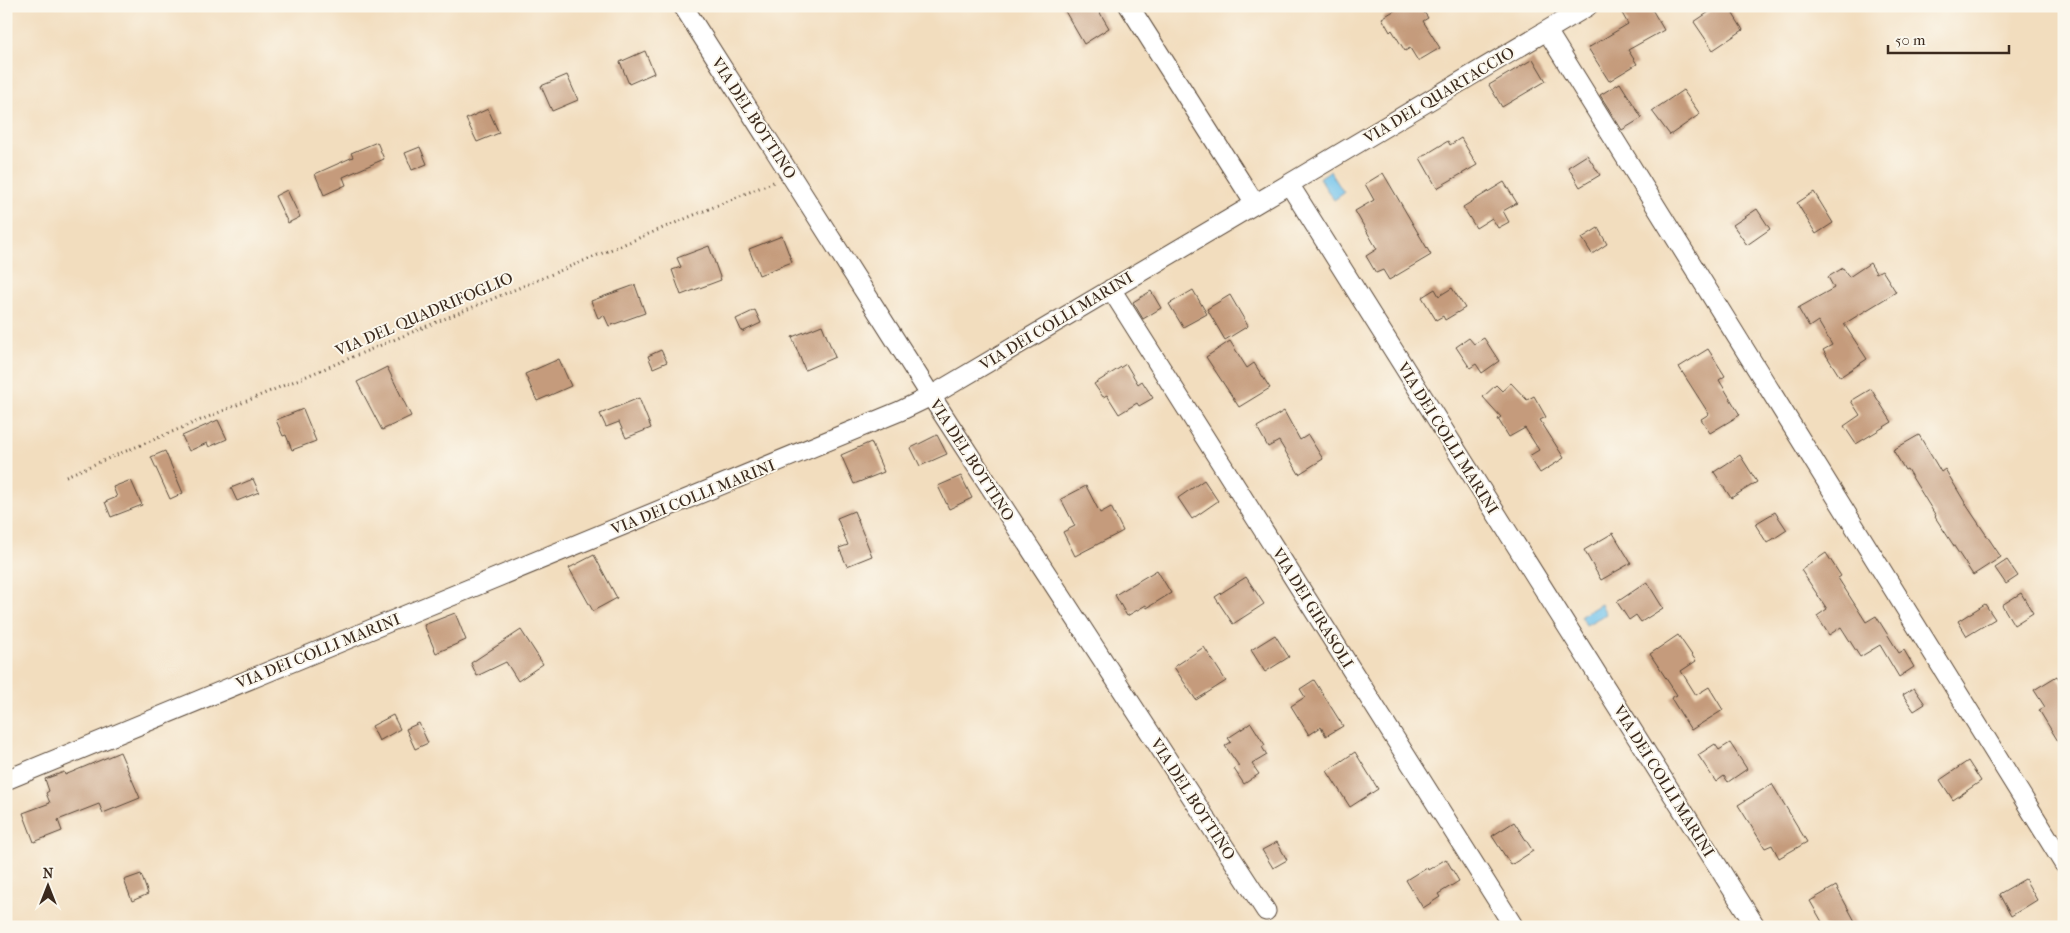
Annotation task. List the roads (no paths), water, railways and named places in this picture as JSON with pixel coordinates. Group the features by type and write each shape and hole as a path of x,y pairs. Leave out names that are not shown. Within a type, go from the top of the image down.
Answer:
{"street":[{"name":"VIA DEL BOTTINO","path":"683,6 931,396 1266,911"},
{"path":"1129,6 1255,204"},
{"name":"VIA DEL QUARTACCIO","path":"1289,184 1547,31 1569,11 1588,6"},
{"path":"1547,31 2064,864"},
{"name":"VIA DEI COLLI MARINI","path":"6,780 900,411 931,396 1289,184 1756,927"},
{"name":"VIA DEI GIRASOLI","path":"1111,289 1514,927"}],"water":[{"path":"1330,171 1344,193 1334,200 1319,178"},
{"path":"1601,604 1606,614 1586,625 1581,616"}]}
